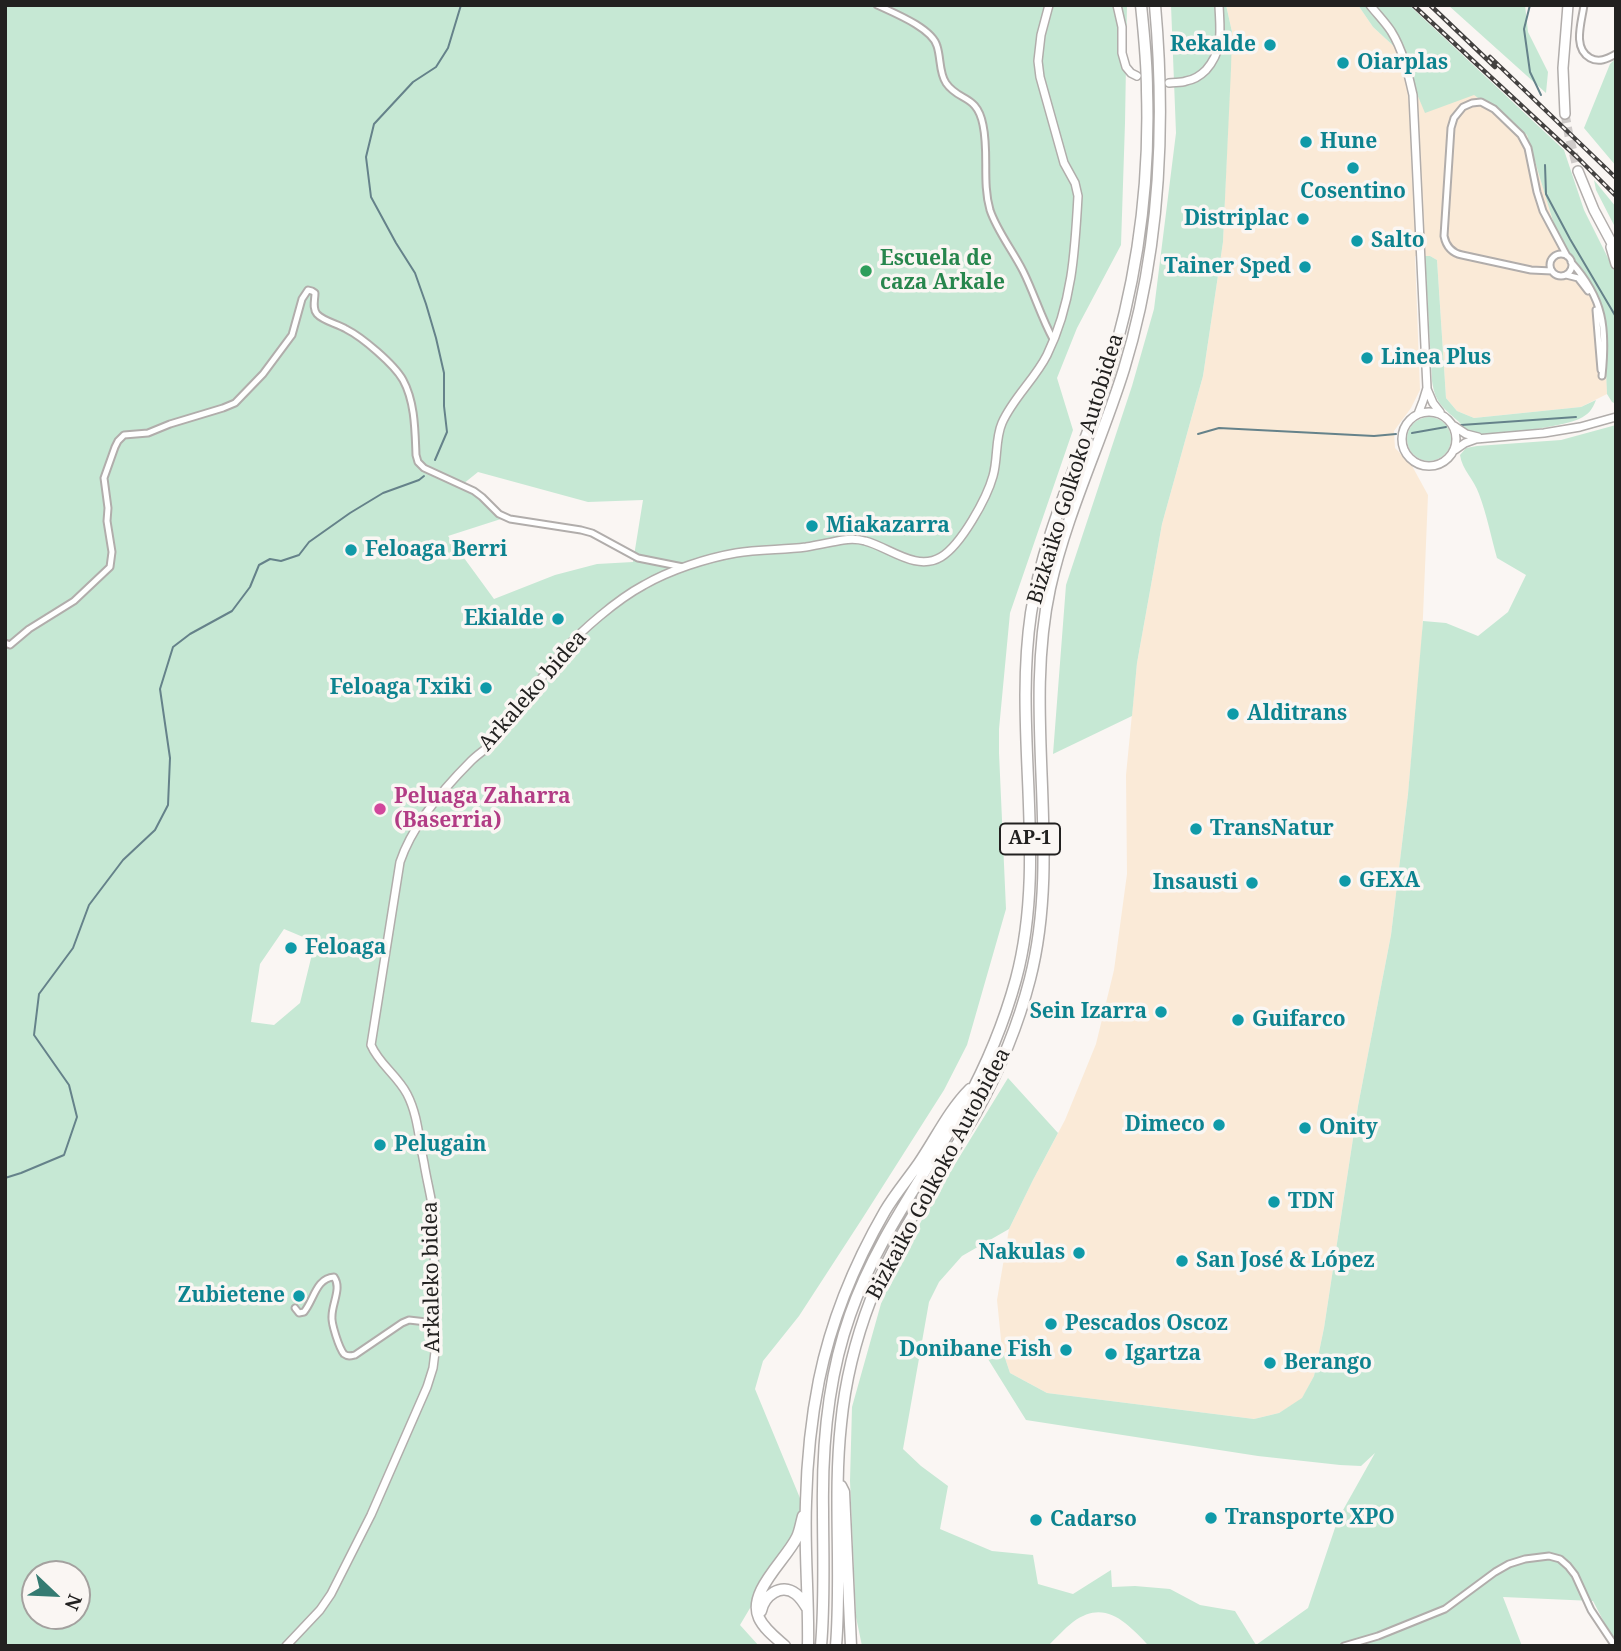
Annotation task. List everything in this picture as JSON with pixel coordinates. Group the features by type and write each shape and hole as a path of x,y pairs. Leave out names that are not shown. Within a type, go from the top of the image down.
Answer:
{"highway":[{"name":"Bizkaiko Golkoko Autobidea","path":"821,1646 824,1601 822,1508 825,1443 831,1392 844,1334 859,1291 885,1236 962,1111 993,1046 1016,977 1024,942 1031,858 1025,688 1030,626 1037,581 1106,379 1132,276 1147,138 1147,90 1141,5"},
{"name":"Bizkaiko Golkoko Autobidea","path":"836,1646 841,1422 853,1357 871,1299 889,1259 985,1096 1016,1024 1030,978 1039,933 1044,888 1039,685 1044,626 1061,547 1124,370 1148,264 1157,206 1160,149 1160,53 1155,5"},
{"path":"808,1646 806,1504 810,1443 819,1379 836,1319 852,1278 886,1210 959,1099 976,1083"},
{"path":"838,1480 844,1492 852,1644"},
{"path":"785,1646 762,1622 757,1609 760,1591 797,1536 806,1504"},
{"path":"762,1622 763,1603 780,1590 795,1593 809,1612"}],"main road":[{"path":"1565,114 1563,68 1568,5"},
{"path":"1578,171 1594,210 1612,237 1616,251"},
{"path":"1612,237 1616,264"}],"street":[{"path":"877,5 915,24 932,36 946,83 980,112 985,136 985,170 991,213 1023,271 1053,339"},
{"name":"Arkaleko bidea","path":"286,1646 327,1601 371,1514 433,1368 435,1218 432,1196 415,1116 407,1094 396,1077 375,1055 371,1045 402,855 412,833 465,767 506,729 559,655 626,596 646,583 709,559 760,550 853,540 864,541 927,562 951,550 962,537 989,489 1002,423 1041,365 1070,288 1078,197 1075,183 1064,163 1038,61 1049,5"},
{"path":"1117,5 1122,27 1122,53 1126,67 1130,73 1137,76"},
{"path":"1169,83 1187,81 1202,74 1212,63 1218,51 1220,37 1219,5"},
{"path":"1370,5 1396,40 1413,94 1427,388 1433,403 1453,425 1466,434 1482,438"},
{"path":"1584,5 1579,38 1583,52 1593,60 1600,61 1616,54"},
{"path":"1476,102 1490,106 1523,138 1528,148 1543,211 1569,259 1596,299 1604,330 1602,376 1599,326 1594,303 1583,283 1575,277 1559,276 1552,271 1531,270 1462,255 1454,252 1446,243 1444,236 1451,128 1462,107 1476,102"},
{"path":"1552,271 1550,262 1554,257 1560,254 1569,259"},
{"path":"1566,275 1570,269 1569,259"},
{"path":"5,643 10,645 29,629 74,601 110,567 112,552 104,478 118,441 124,435 148,433 235,403 292,335 302,299 308,290 315,293 314,309 321,318 358,336 395,368 403,380 412,408 418,462 425,468 474,491 499,514 510,519 592,533 638,558 685,568"},
{"path":"1599,355 1604,330"},
{"path":"1418,414 1427,388"},
{"path":"1443,415 1426,411 1406,423 1402,444 1409,457 1423,465 1433,466 1446,461 1455,448 1457,436 1453,425"},
{"path":"1452,453 1465,443 1482,438 1544,433 1616,417"},
{"path":"295,1308 299,1313 304,1312 320,1284 329,1277 334,1277 337,1287 331,1319 341,1348 344,1354 349,1356 355,1355 409,1320 435,1323"},
{"path":"1344,1646 1378,1636 1445,1609 1509,1564 1549,1556 1560,1559 1575,1575 1595,1617 1615,1646"}],"shaded area":[{"path":"1226,5 1358,5 1373,27 1399,51 1474,95 1527,135 1556,231 1596,295 1604,322 1607,394 1581,407 1474,418 1457,411 1446,398 1437,260 1430,256 1415,256 1420,390 1394,431 1395,448 1411,464 1428,495 1422,640 1408,794 1391,935 1358,1106 1324,1328 1314,1376 1302,1399 1279,1413 1254,1419 1047,1393 1010,1373 1002,1349 997,1300 1009,1229 1065,1120 1096,1044 1114,970 1127,874 1126,775 1137,663 1162,524 1203,376 1223,242 1232,32"}],"green space":[{"path":"5,5 1127,5 1121,245 1077,328 1057,378 1073,430 1010,613 999,729 1006,909 967,1045 944,1090 799,1316 763,1361 755,1389 802,1503 795,1532 740,1625 759,1646 5,1646","holes":["478,472 588,502 643,500 633,562 597,564 555,575 494,599 448,536 504,518 463,484","284,929 315,942 300,1003 274,1025 251,1022 260,964"]},
{"path":"1171,5 1226,5 1232,32 1223,242 1203,376 1162,524 1137,663 1132,716 1053,754 1066,585 1132,386 1154,309 1176,133"},
{"path":"1358,5 1409,5 1564,150 1584,210 1616,274 1616,404 1607,394 1604,322 1596,295 1556,231 1527,135 1474,95 1425,113 1399,51 1373,27"},
{"path":"1448,5 1525,5 1528,32 1548,72 1546,93"},
{"path":"1616,58 1616,166 1584,128 1610,64"},
{"path":"1594,180 1616,207 1616,229 1596,190"},
{"path":"1425,256 1437,260 1446,398 1457,411 1474,418 1581,407 1596,400 1590,411 1571,422 1524,431 1478,434 1465,428 1440,404 1433,388"},
{"path":"1429,417 1438,418 1445,423 1450,430 1450,448 1445,455 1438,460 1429,461 1420,460 1413,455 1408,448 1407,439 1408,430 1413,423 1420,418"},
{"path":"1616,425 1616,1645 1593,1601 1503,1597 1522,1646 1149,1646 1115,1616 1095,1612 1073,1622 1048,1646 862,1646 856,1617 850,1481 852,1407 884,1293 928,1208 1008,1078 1058,1133 1009,1229 962,1256 939,1282 929,1302 903,1449 948,1486 940,1529 992,1551 1033,1555 1038,1584 1073,1594 1111,1570 1112,1587 1170,1589 1200,1605 1235,1611 1256,1645 1308,1608 1338,1519 1375,1453 1361,1466 1340,1465 1258,1456 1026,1420 988,1359 1002,1349 1010,1373 1047,1393 1254,1419 1279,1413 1302,1398 1314,1376 1324,1328 1358,1106 1391,935 1408,794 1423,621 1446,623 1478,636 1508,612 1526,575 1497,558 1479,494 1460,455 1466,448 1561,440"}],"waterway":[{"path":"435,460 447,432 444,373 415,273 371,197 366,157 374,124 413,82 436,67 448,48 461,5"},
{"path":"1530,5 1524,29 1530,72 1541,95"},
{"path":"1545,165 1546,194 1616,317"},
{"path":"1461,425 1576,417"},
{"path":"1412,433 1446,427"},
{"path":"1198,434 1219,428 1374,436 1396,434"},
{"path":"5,1178 64,1155 77,1117 69,1085 34,1035 39,994 73,948 89,905 123,860 155,830 168,805 170,758 160,689 173,647 190,634 232,611 250,587 259,565 270,559 281,561 299,555 309,542 350,513 383,493 424,476"}],"tunnel":[{"path":"1565,114 1578,171"}],"railway":[{"path":"1413,5 1616,196"},
{"path":"1430,5 1495,67"},
{"path":"1490,57 1616,178"}],"place":[{"name":"Rekalde","path":"1270,45"},
{"name":"Oiarplas","path":"1343,63"},
{"name":"Hune","path":"1306,142"},
{"name":"Cosentino","path":"1353,168"},
{"name":"Distriplac","path":"1303,219"},
{"name":"Salto","path":"1357,241"},
{"name":"Tainer Sped","path":"1305,267"},
{"name":"Escuela de caza Arkale","path":"866,271"},
{"name":"Linea Plus","path":"1367,358"},
{"name":"Miakazarra","path":"812,526"},
{"name":"Feloaga Berri","path":"351,550"},
{"name":"Ekialde","path":"558,619"},
{"name":"Feloaga Txiki","path":"486,688"},
{"name":"Alditrans","path":"1233,714"},
{"name":"Peluaga Zaharra (Baserria)","path":"380,809"},
{"name":"TransNatur","path":"1196,829"},
{"name":"GEXA","path":"1345,881"},
{"name":"Insausti","path":"1252,883"},
{"name":"Feloaga","path":"291,948"},
{"name":"Sein Izarra","path":"1161,1012"},
{"name":"Guifarco","path":"1238,1020"},
{"name":"Dimeco","path":"1219,1125"},
{"name":"Onity","path":"1305,1128"},
{"name":"Pelugain","path":"380,1145"},
{"name":"TDN","path":"1274,1202"},
{"name":"Nakulas","path":"1079,1253"},
{"name":"San José & López","path":"1182,1261"},
{"name":"Zubietene","path":"299,1296"},
{"name":"Pescados Oscoz","path":"1051,1324"},
{"name":"Donibane Fish","path":"1066,1350"},
{"name":"Igartza","path":"1111,1354"},
{"name":"Berango","path":"1270,1363"},
{"name":"Transporte XPO","path":"1211,1518"},
{"name":"Cadarso","path":"1036,1520"}]}
